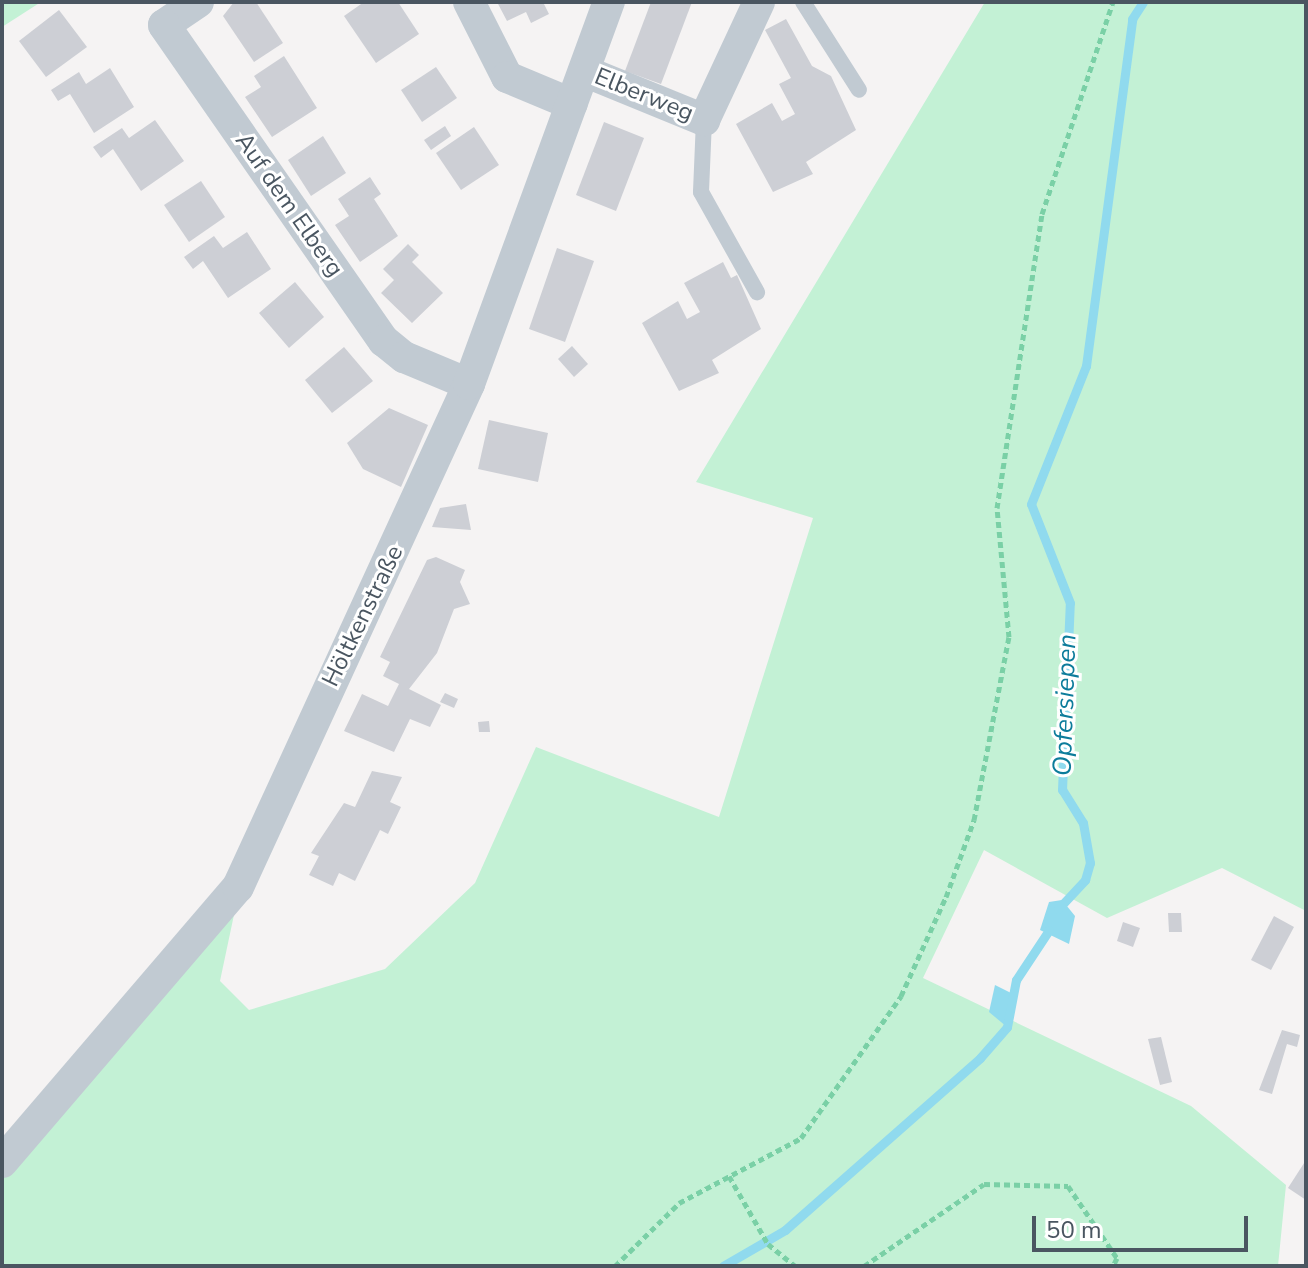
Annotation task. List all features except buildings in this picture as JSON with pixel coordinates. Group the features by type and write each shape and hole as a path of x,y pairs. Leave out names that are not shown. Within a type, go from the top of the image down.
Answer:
{"street":[{"name":"Auf dem Elberg","path":"198,2 164,25 375,328 404,357 469,384"},
{"path":"469,2 507,77 572,104"},
{"name":"Höltkenstraße","path":"2,1162 238,887 469,384 609,2"},
{"path":"704,120 759,2"},
{"name":"Elberweg","path":"584,71 704,120"}],"lane":[{"path":"803,2 859,90"},
{"path":"704,120 701,192 757,292"}],"path":[{"path":"615,1266 679,1203 801,1138 901,996 974,820 1009,637 997,508 1042,214 1113,2"},
{"path":"729,1176 768,1244 795,1266"},
{"path":"864,1266 984,1184 1068,1186 1117,1258 1113,1266"}],"green space":[{"path":"2,2 41,2 2,27"},
{"path":"985,2 1306,2 1306,911 1222,868 1107,918 984,850 923,978 1191,1106 1286,1185 1278,1266 2,1266 2,1174 235,910 220,981 249,1010 385,969 475,883 536,747 719,817 813,518 696,482"}],"water":[{"path":"1062,900 1075,916 1069,944 1040,930 1049,902"},
{"path":"995,985 1011,993 1014,1017 1007,1027 989,1012"}],"waterway":[{"name":"Opfersiepen","path":"1058,909 1085,880 1090,863 1083,823 1062,790 1070,603 1031,504 1086,366 1132,19 1143,2"},
{"name":"Opfersiepen","path":"723,1266 785,1230 980,1058 1007,1027 1016,980 1049,930"}]}
